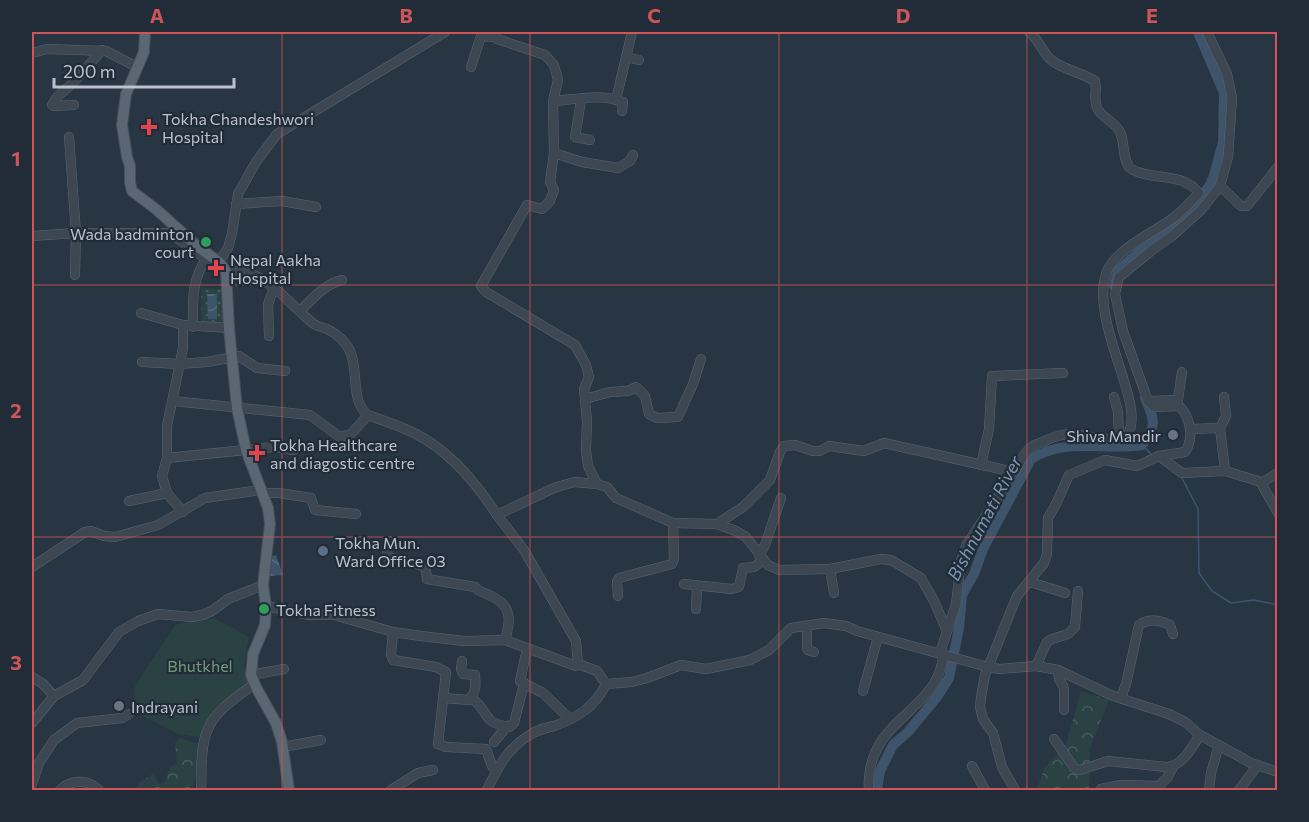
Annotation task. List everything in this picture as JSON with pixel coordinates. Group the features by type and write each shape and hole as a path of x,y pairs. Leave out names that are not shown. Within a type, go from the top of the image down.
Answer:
{"main road":[{"path":"144,32 144,52 126,94 123,125 132,191 219,262 226,271 237,408 246,450 268,508 270,524 263,585 266,606 265,625 252,654 253,680 276,723 283,747 289,790"}],"street":[{"path":"32,236 76,233 170,233 206,259 219,262 228,248 238,194 256,162 277,134 445,32"},
{"path":"616,100 632,32"},
{"path":"1029,32 1040,42 1046,56 1054,62 1095,81 1096,107 1116,125 1132,170 1155,177 1183,180 1204,197"},
{"path":"868,790 875,753 886,736 930,690 943,664 947,631 956,604 961,561 966,546 1029,448 1056,436 1071,434 1119,439 1127,435 1132,426 1131,406 1106,323 1103,295 1107,271 1124,252 1204,197 1218,190 1220,186 1228,157 1232,98 1227,74 1208,32"},
{"path":"471,68 481,36 495,34 545,55 554,65 558,80 552,101 554,153 550,182 554,190 550,201 542,209 527,205 481,286 486,292 575,345 586,365 589,377 584,389 588,466 597,484"},
{"path":"32,53 47,49 102,50 137,67"},
{"path":"74,105 52,105 102,50"},
{"path":"626,57 639,60"},
{"path":"552,101 596,97 623,102 622,111"},
{"path":"581,100 575,136 590,140"},
{"path":"69,136 76,233 75,275"},
{"path":"554,153 582,162 618,168 630,160 633,155"},
{"path":"1220,186 1241,206 1247,206 1278,167"},
{"path":"1015,790 1002,767 993,733 982,719 981,697 988,667 1017,596 1044,563 1047,554 1048,518 1069,475 1105,460 1137,466 1149,459 1188,450 1191,429 1184,411 1179,406 1154,408 1148,401 1123,331 1115,294 1119,278 1201,210 1204,197"},
{"path":"236,204 282,201 316,207"},
{"path":"193,327 196,274 206,259"},
{"path":"226,271 250,273 274,288 317,326 340,337 355,362 359,402 362,410 368,415 426,440 467,475 524,550 576,641 578,664"},
{"path":"300,311 317,295 342,280"},
{"path":"269,336 268,304 274,288"},
{"path":"141,312 193,327 229,328"},
{"path":"183,325 183,348 167,426 167,458 162,476 167,493 183,512"},
{"path":"142,362 179,364 239,356 257,368 285,371"},
{"path":"585,399 610,392 628,391 636,387 645,396 650,414 657,418 678,417 701,359"},
{"path":"1148,401 1178,400 1182,372"},
{"path":"981,465 989,429 992,376 1063,373"},
{"path":"1114,397 1118,412 1119,439"},
{"path":"1224,397 1226,416 1220,428 1225,471"},
{"path":"173,401 310,415 340,437 351,434 368,415"},
{"path":"1191,429 1220,428"},
{"path":"717,524 752,500 770,480 780,452 784,446 789,445 813,451 820,451 829,446 864,451 879,443 884,443 1014,472"},
{"path":"167,458 274,447 294,450"},
{"path":"1159,456 1182,473 1225,471 1252,478 1262,483 1278,513"},
{"path":"1262,483 1278,473"},
{"path":"497,515 554,488 574,482 597,484 607,487 616,498 673,523 717,524 746,537 768,565 778,570 830,569 891,560 921,578 947,631"},
{"path":"32,567 86,532 91,531 115,537 158,525 205,498 261,491 311,498 315,510 357,514"},
{"path":"129,501 167,493"},
{"path":"684,584 732,589 739,587 743,568 754,567 761,557 781,498"},
{"path":"618,596 619,578 672,564 673,523"},
{"path":"387,551 388,557 423,566 427,579 475,587 478,591 500,600 506,606 508,616 505,640"},
{"path":"830,569 834,593"},
{"path":"1030,582 1065,593"},
{"path":"32,723 54,696 83,680 119,632 138,621 158,614 192,618 202,615 212,611 228,599 263,585"},
{"path":"696,609 697,586"},
{"path":"1036,666 1047,642 1068,634 1075,627 1078,591"},
{"path":"266,606 309,615 334,615 393,632 464,641 505,640 569,665 578,664 597,671 606,684"},
{"path":"1121,698 1139,625 1155,620 1163,622 1170,625 1173,634"},
{"path":"606,684 632,682 681,665 709,668 750,660 769,650 791,628 833,623 988,667 999,669 1036,666 1058,670 1121,698 1169,714 1185,722 1200,735 1258,765 1278,772"},
{"path":"807,627 807,648 814,652"},
{"path":"393,632 391,655 393,660 436,667 446,672 438,744 441,747 486,749 492,766 497,769"},
{"path":"862,691 878,637"},
{"path":"527,649 520,681 543,693 570,719"},
{"path":"442,698 469,700 471,698 476,686 475,675 463,674 462,661"},
{"path":"201,790 203,744 210,724 225,706 253,680 284,669"},
{"path":"1058,670 1059,679 1064,688 1064,710"},
{"path":"32,677 42,683 54,696"},
{"path":"471,698 480,704 493,724 508,727 514,723 524,684"},
{"path":"487,790 497,769 514,746 531,734 570,719 590,708 606,684"},
{"path":"32,784 39,763 54,740 76,723 122,718 129,714"},
{"path":"494,742 505,726"},
{"path":"1101,789 1121,785 1159,786 1173,767 1192,749 1200,735"},
{"path":"1054,739 1075,769 1080,770 1108,761 1173,767"},
{"path":"283,747 321,740"},
{"path":"1209,790 1219,745"},
{"path":"1239,790 1258,765"},
{"path":"972,766 985,790"},
{"path":"391,790 418,773 433,770"},
{"path":"60,790 68,784 77,782 89,783 99,790"}],"green space":[{"path":"201,288 221,289 223,325 202,323"},
{"name":"Bhutkhel","path":"202,618 216,619 249,637 244,665 249,684 214,714 200,737 178,734 133,711 135,686 175,625"},
{"path":"1081,691 1109,700 1090,748 1089,790 1036,790 1045,767 1066,744"},
{"path":"180,738 201,745 193,790 135,790 141,781 153,774 160,785 165,782 170,767 177,764 175,743"}],"water":[{"path":"207,294 217,294 217,319 208,319"},
{"path":"276,555 283,575 269,576 272,556"}],"waterway":[{"name":"Bishnumati River","path":"1114,286 1118,270 1196,204 1210,185 1214,175 1223,142 1224,93 1198,32"},
{"name":"Bishnumati River","path":"877,790 880,771 893,745 908,732 937,697 949,678 959,628 962,595 974,574 983,549 1031,459 1044,452 1071,446 1142,445 1153,422 1145,398"},
{"path":"1142,445 1152,455"},
{"path":"1182,478 1198,509 1199,573 1212,591 1231,603 1254,600 1278,605"}],"place":[{"name":"Tokha Chandeshwori Hospital","path":"149,127"},
{"name":"Wada badminton court","path":"206,242"},
{"name":"Nepal Aakha Hospital","path":"216,268"},
{"name":"Shiva Mandir","path":"1173,435"},
{"name":"Tokha Healthcare and diagostic centre","path":"257,453"},
{"name":"Tokha Mun. Ward Office 03","path":"323,551"},
{"name":"Tokha Fitness","path":"264,609"},
{"name":"Indrayani","path":"119,706"}]}
